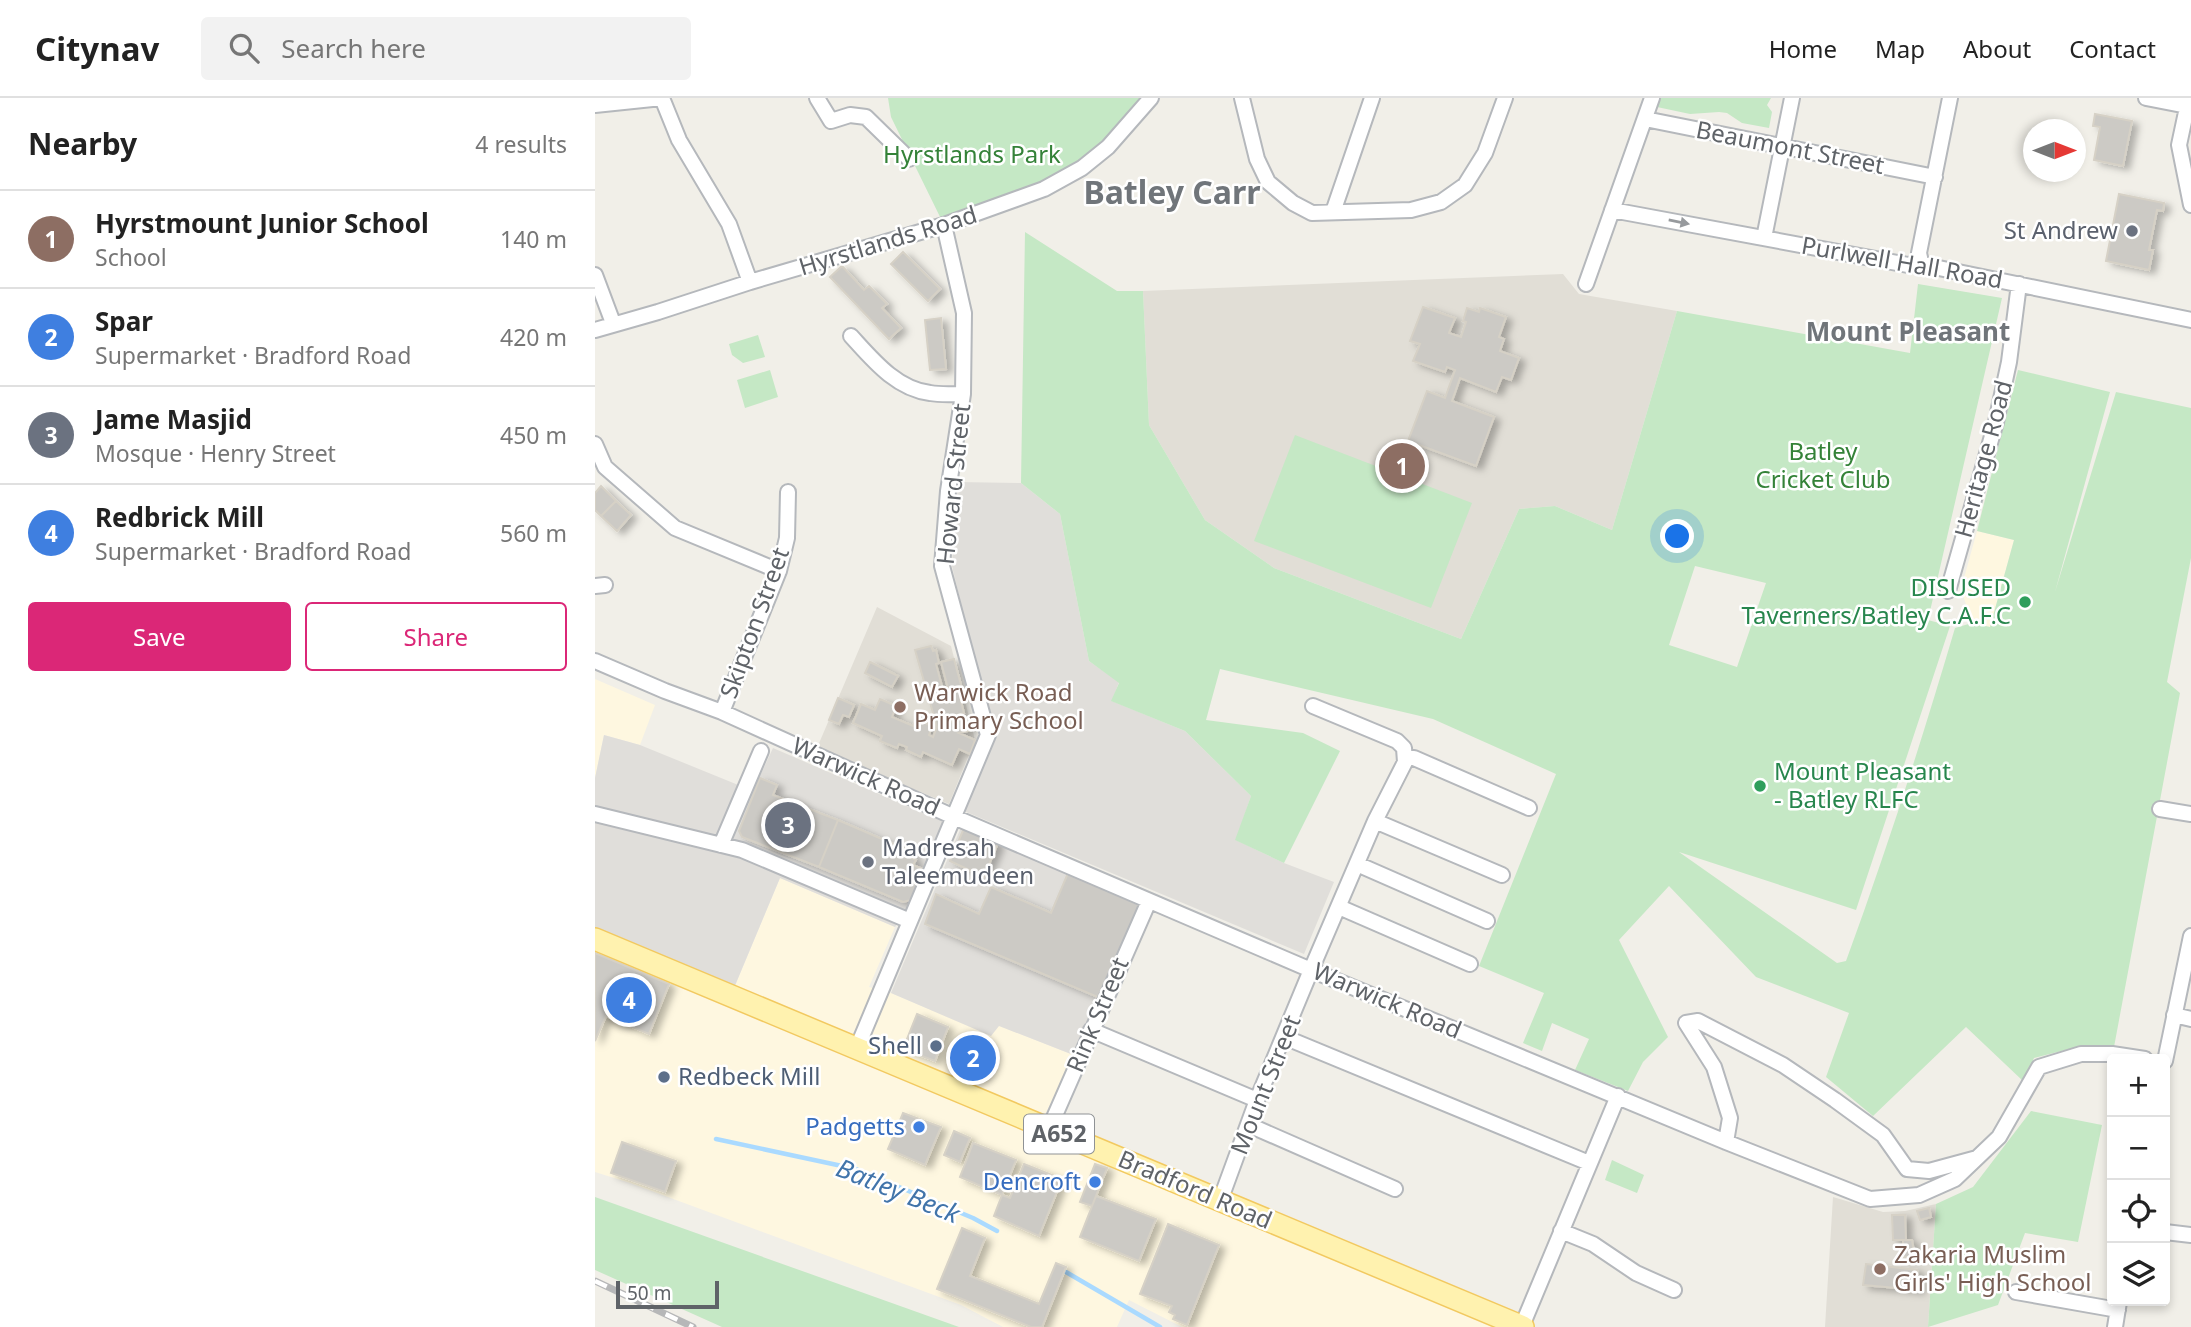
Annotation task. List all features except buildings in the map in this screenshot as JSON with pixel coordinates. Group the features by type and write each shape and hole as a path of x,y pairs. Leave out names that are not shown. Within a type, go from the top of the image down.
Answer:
{"main road":[{"name":"Bradford Road","path":"595,939 1523,1327"}],"street":[{"path":"595,105 662,98 679,140 729,224 750,282"},
{"path":"817,98 831,121 850,115 866,117 909,159"},
{"name":"Hyrstlands Road","path":"595,330 944,225 1044,189 1082,168 1108,147 1151,98"},
{"path":"1242,98 1257,159 1268,182 1293,203 1312,213 1411,210 1441,202 1465,186 1485,153 1505,98"},
{"path":"1333,212 1372,98"},
{"path":"1586,284 1652,98"},
{"path":"1764,238 1792,98"},
{"path":"1921,262 1919,253 1950,98"},
{"path":"2146,98 2188,102 2179,145 2191,205"},
{"name":"Beaumont Street","path":"1645,119 1934,177"},
{"name":"Purlwell Hall Road","path":"1612,210 1908,265 1921,262 2191,320"},
{"name":"Howard Street","path":"856,1048 988,735 942,566 948,491 963,394 964,313 944,225"},
{"path":"595,275 613,323"},
{"name":"Heritage Road","path":"1948,591 1996,422 2009,362 2019,284"},
{"path":"851,336 880,369 909,387 927,393 963,394"},
{"path":"595,444 605,467 675,528 779,571"},
{"name":"Skipton Street","path":"722,712 779,571 787,538 788,492"},
{"name":"Warwick Road","path":"595,661 722,712 954,817 1311,970 1870,1199 1919,1195 1955,1179 1999,1137 2039,1067 2081,1054 2107,1054"},
{"path":"1313,706 1397,741 1405,756 1526,812"},
{"path":"721,845 761,751"},
{"name":"Mount Street","path":"1220,1201 1257,1100 1311,970 1405,756"},
{"path":"2160,808 2191,814"},
{"path":"595,814 742,850 910,921"},
{"path":"1375,821 1502,875"},
{"path":"1357,864 1487,921"},
{"name":"Rink Street","path":"1049,1129 1149,901"},
{"path":"1339,907 1470,964"},
{"path":"2166,1054 2191,936"},
{"path":"2174,1015 2191,1019"},
{"path":"1726,1142 1730,1118 1713,1067 1686,1023 1698,1021 1783,1065 1883,1135 1907,1169 1929,1171 1978,1158"},
{"path":"1091,1030 1257,1100"},
{"path":"1284,1037 1589,1163"},
{"path":"1523,1327 1618,1097"},
{"path":"1249,1125 1395,1189"},
{"path":"1561,1231 1593,1244 1636,1273 1674,1290"},
{"path":"2170,1233 2191,1235"},
{"path":"2016,1292 2107,1303"},
{"path":"2115,1327 2119,1306"}],"shaded area":[{"path":"1563,274 1579,294 1677,311 1612,530 1555,506 1519,509 1461,639 1274,568 1205,520 1149,425 1143,291"},
{"path":"957,482 1021,483 1060,514 1089,661 1119,682 1112,701 1185,731 1251,796 1236,840 1284,863 1334,882 1304,954 964,811 993,739 952,566"},
{"path":"1977,531 2014,540 1990,627 1972,623 1961,589"},
{"name":"Warwick Road Primary School","path":"877,607 951,646 975,740 949,804 817,748"},
{"path":"595,679 655,705 640,745 604,735 595,778"},
{"path":"604,735 640,745 753,791 773,748 946,823 910,907 895,927 780,878 734,988 595,929 595,778"},
{"path":"962,825 1139,902 1076,1056 999,1026 991,1036 891,993"},
{"path":"780,878 895,927 869,987 891,993 991,1035 998,1025 1076,1056 1043,1118 734,988"},
{"path":"595,938 1525,1327 1182,1327 1129,1300 1117,1327 1003,1327 961,1305 595,1172"},
{"name":"Zakaria Muslim Girls' High School","path":"1833,1197 1883,1212 1905,1211 1936,1204 1928,1327 1825,1327"}],"green space":[{"name":"Hyrstlands Park","path":"888,98 1151,98 1082,168 944,225 891,117"},
{"path":"1659,98 1771,98 1767,105 1772,112 1769,128 1742,123 1727,113 1690,114 1657,107"},
{"name":"Batley Cricket Club","path":"1025,232 1117,291 1143,291 1149,425 1205,520 1274,568 1461,639 1519,509 1555,506 1612,530 1677,311 1910,353 1918,284 2002,298 1928,620 1950,626 1856,910 1679,852 1837,963 1846,961 1903,796 1955,628 1972,623 1990,627 2014,540 1977,531 2018,370 2110,392 2055,592 2116,392 2191,408 2191,558 2167,682 2180,693 2114,1047 2077,1047 2034,1058 2023,1081 1966,1027 1873,1116 1826,1077 1849,1013 1756,977 1669,886 1619,940 1668,1037 1643,1062 1628,1091 1575,1070 1589,1039 1552,1023 1542,1051 1523,1043 1544,993 1479,966 1556,774 1433,719 1220,669 1206,720 1303,733 1340,751 1284,863 1235,840 1251,796 1185,731 1111,701 1119,683 1089,661 1060,514 1021,483","holes":["1695,566 1766,583 1737,667 1669,645"]},
{"path":"758,335 765,357 743,363 732,355 729,344"},
{"path":"770,370 778,397 745,408 737,380"},
{"path":"1295,435 1472,503 1431,608 1254,541"},
{"path":"2031,1111 2102,1125 2078,1242 2025,1233 1998,1305 1928,1327 1936,1204 1973,1187"},
{"path":"1612,1160 1644,1175 1637,1193 1605,1180"},
{"path":"595,1197 959,1327 722,1327 595,1270"}],"waterway":[{"name":"Batley Beck","path":"716,1139 856,1169 973,1218 997,1231"},
{"name":"Batley Beck","path":"1066,1272 1160,1327"}],"railway":[{"path":"595,1281 693,1327"}],"place":[{"name":"St Andrew","path":"2132,231"},
{"name":"Hyrstmount Junior School","path":"1402,466"},
{"name":"DISUSED Taverners/Batley C.A.F.C","path":"2025,602"},
{"name":"Warwick Road Primary School","path":"900,707"},
{"name":"Mount Pleasant - Batley RLFC","path":"1760,786"},
{"name":"Jame Masjid","path":"788,825"},
{"name":"Madresah Taleemudeen","path":"868,862"},
{"name":"Redbrick Mill","path":"629,1000"},
{"name":"Shell","path":"936,1046"},
{"name":"Spar","path":"973,1058"},
{"name":"Redbeck Mill","path":"664,1077"},
{"name":"Padgetts","path":"919,1127"},
{"name":"Dencroft","path":"1095,1182"},
{"name":"Zakaria Muslim Girls' High School","path":"1880,1269"}],"district":[{"name":"Batley Carr","path":"1172,193"},
{"name":"Mount Pleasant","path":"1908,332"}]}
